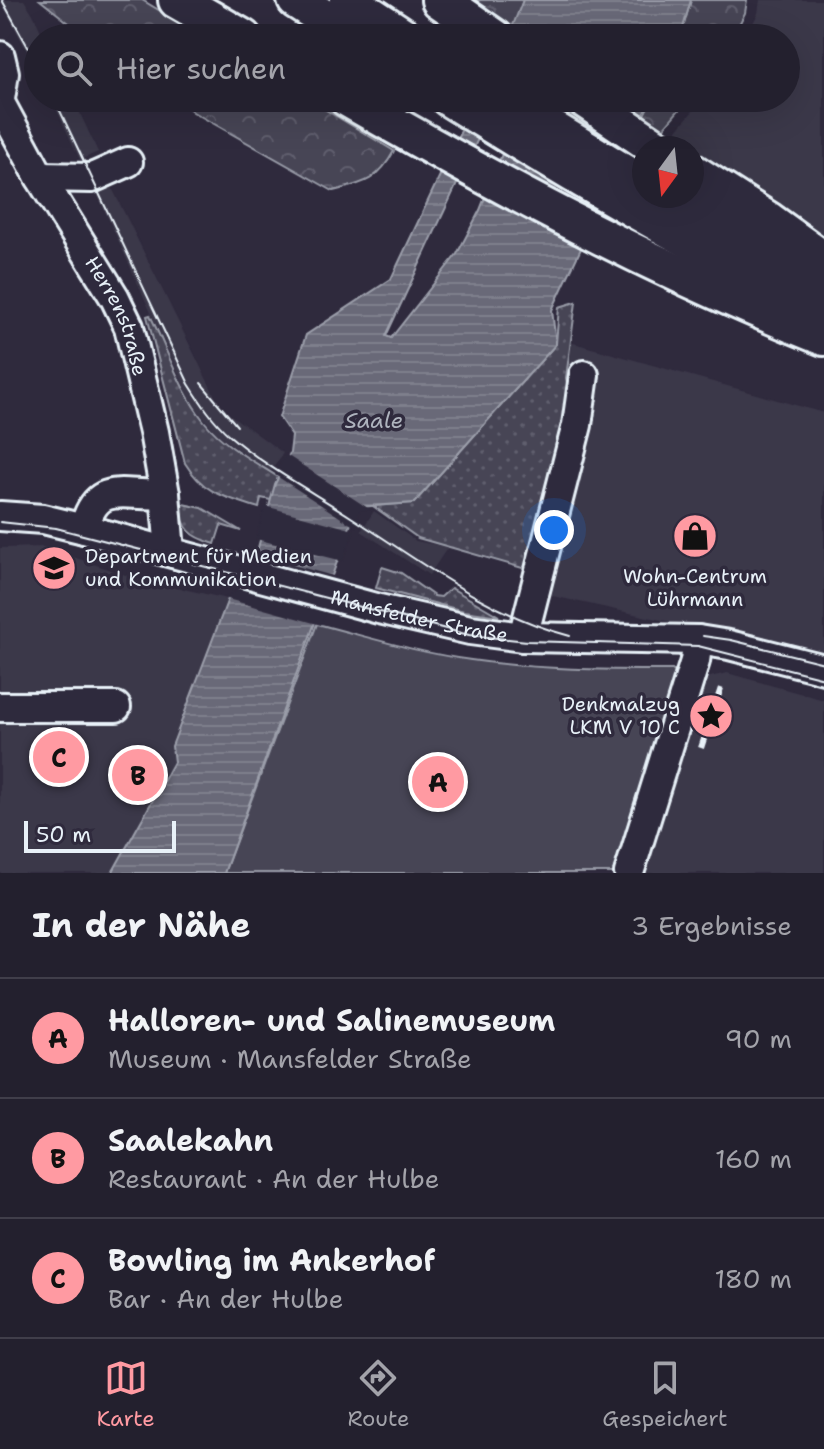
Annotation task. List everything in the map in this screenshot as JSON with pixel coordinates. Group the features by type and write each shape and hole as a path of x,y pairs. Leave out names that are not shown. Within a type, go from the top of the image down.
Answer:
{"main road":[{"path":"177,0 219,24"},
{"path":"296,0 333,24"},
{"path":"348,0 385,24"},
{"path":"440,0 475,24"},
{"path":"372,112 481,175 632,199"},
{"path":"471,112 546,159 632,190"},
{"path":"524,112 632,178"},
{"path":"604,112 639,136"},
{"path":"676,208 824,337"},
{"path":"677,208 824,309"},
{"path":"679,208 824,278"},
{"path":"691,208 769,221 824,260"}],"street":[{"name":"Herrenstraße","path":"0,56 4,73 0,101 40,177 115,298 129,327 165,494 170,551"},
{"path":"40,177 92,178 128,162"},
{"path":"73,231 81,201 92,178"},
{"name":"Mansfelder Straße","path":"523,637 577,425 584,375"},
{"path":"84,529 93,502 106,494 165,494"},
{"name":"Mansfelder Straße","path":"0,516 43,519 84,529 447,626 523,637 698,640 824,669"},
{"path":"629,873 688,685 698,640"},
{"path":"0,707 116,707"}],"shaded area":[{"path":"0,0 24,0 33,14 38,24 24,24 24,45"},
{"path":"760,0 824,0 824,234 704,161 704,136 672,136 692,112 800,112 800,24 753,24"},
{"path":"58,112 79,112 98,152 80,160"},
{"path":"111,186 216,398 228,413 283,453 270,473 216,433 192,403 97,194"},
{"name":"Wohn-Centrum Lührmann","path":"570,342 824,413 824,660 729,635 521,589 571,404 566,378"},
{"path":"374,511 416,541 448,547 429,575 361,531"},
{"path":"44,547 134,578 228,599 174,744 177,761 114,873 0,873 0,548"},
{"path":"727,673 824,700 824,873 645,873 703,686 710,677"}],"green space":[{"path":"40,0 142,0 182,24 70,24"},
{"path":"469,0 523,0 515,24 505,24"},
{"path":"691,0 747,0 739,24 684,24"},
{"path":"193,112 329,112 394,151 376,175 333,191"},
{"path":"645,112 677,112 662,130 642,118"},
{"path":"576,302 566,378 571,404 526,569 418,538 373,506 414,503 556,344 559,307"},
{"path":"150,315 181,383 204,421 229,445 278,477 271,500 261,498 259,508 208,488 185,463 147,316"},
{"path":"178,503 202,508 241,531 221,525 215,544 199,538 185,526"},
{"path":"382,567 401,573 434,596 441,597 451,588 499,616 464,611 376,588"},
{"path":"317,624 413,649 471,660 546,668 672,670 676,673 620,873 224,873"}],"water":[{"path":"523,0 691,0 684,24 514,24"},
{"name":"Saale","path":"518,112 645,112 552,310 556,344 414,503 357,507 224,873 112,873 174,762 172,746 228,599 247,589 275,484 290,453 292,436 279,417 306,335 391,279 468,116 484,126 386,336 391,338 457,254 480,210"}],"pier":[{"path":"285,454 371,510 360,510 355,527 275,475"},
{"path":"265,506 354,530 343,561 256,539"},
{"path":"252,554 337,577 321,625 224,598 244,586"}],"tram line":[{"path":"2,0 24,40"},
{"path":"61,112 189,384 224,430 274,469 456,586 511,615 570,636"},
{"path":"201,383 237,426"},
{"path":"0,522 56,528 469,635 527,641 698,646 824,678"},
{"path":"703,636 824,663"}],"railway":[{"path":"701,748 721,688"}],"place":[{"name":"Wohn-Centrum Lührmann","path":"695,536"},
{"name":"Department für Medien und Kommunikation","path":"54,568"},
{"name":"Denkmalzug LKM V 10 C","path":"711,716"},
{"name":"Bowling im Ankerhof","path":"59,757"},
{"name":"Saalekahn","path":"138,775"},
{"name":"Halloren- und Salinemuseum","path":"438,782"}]}
